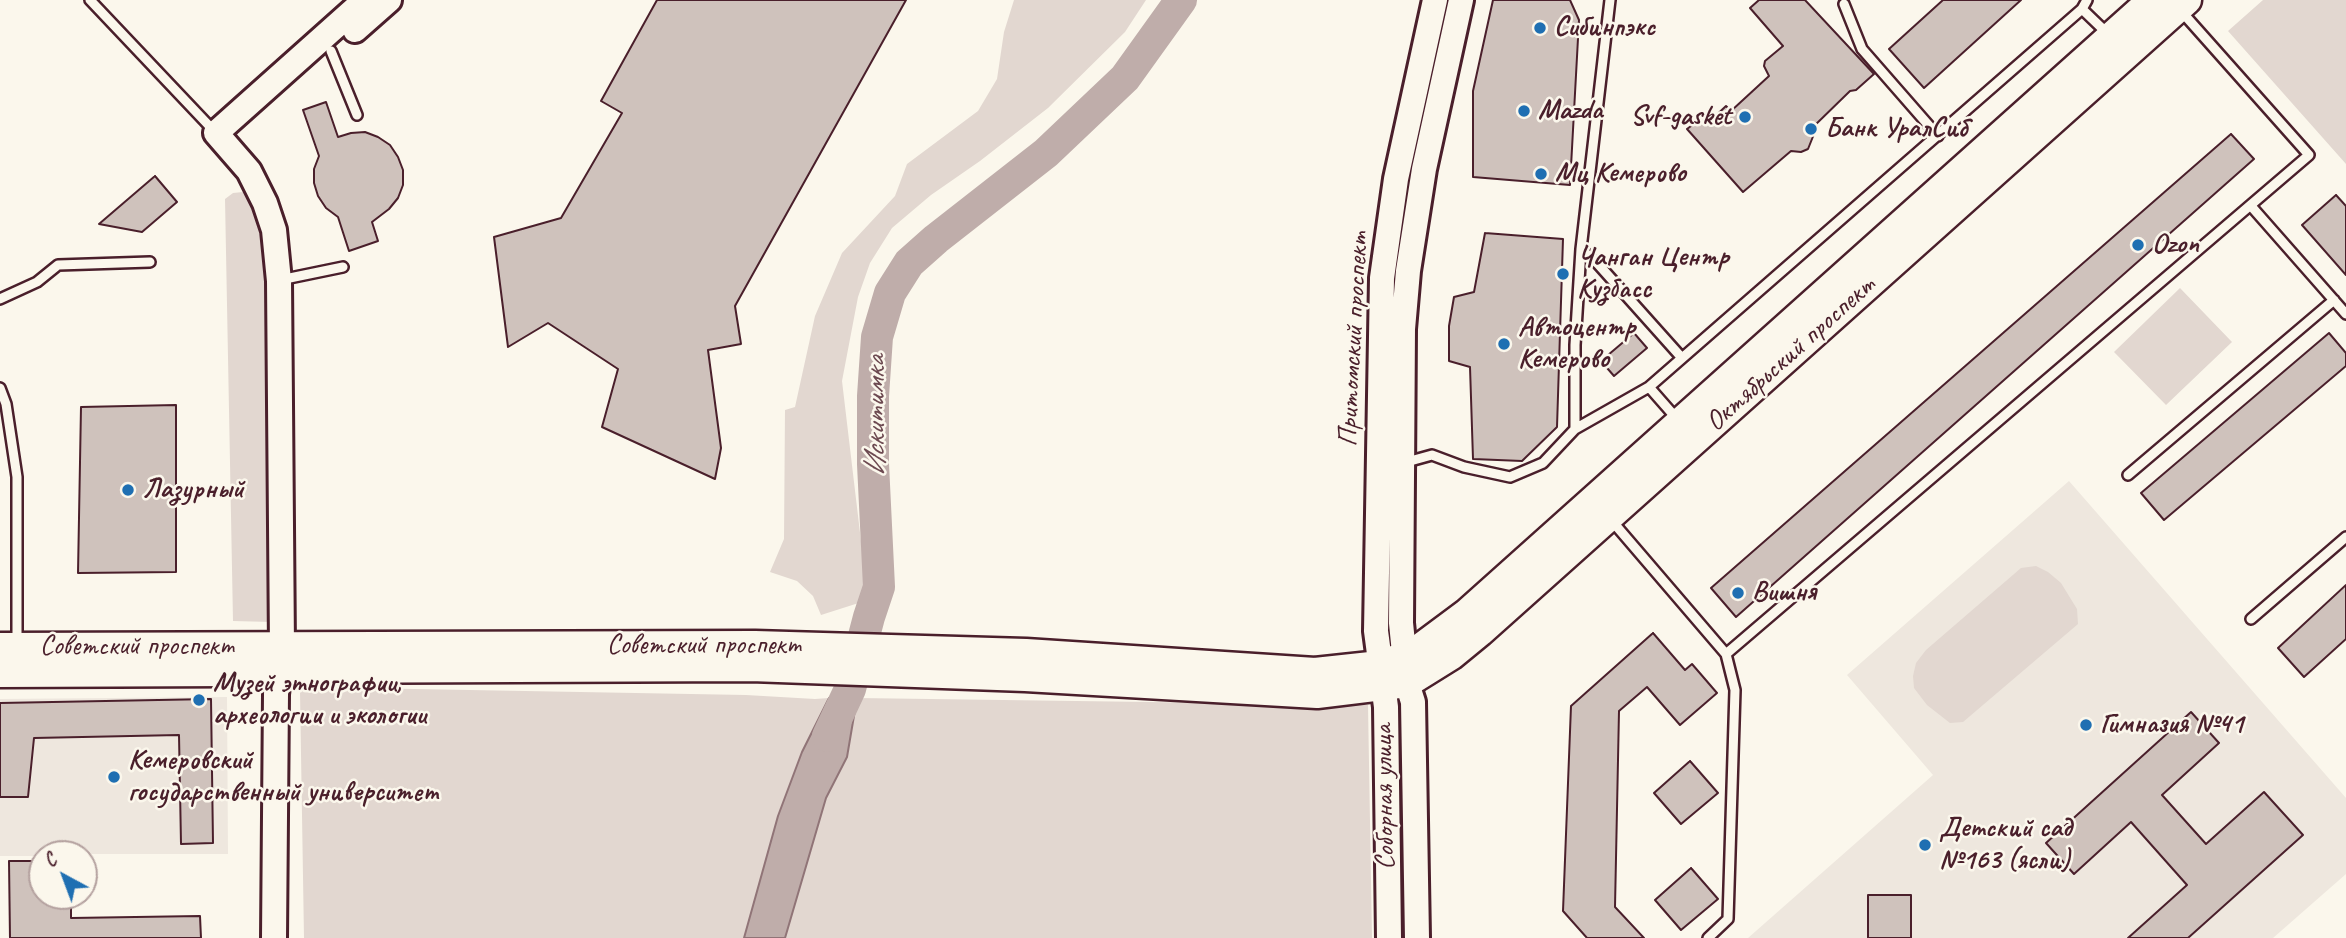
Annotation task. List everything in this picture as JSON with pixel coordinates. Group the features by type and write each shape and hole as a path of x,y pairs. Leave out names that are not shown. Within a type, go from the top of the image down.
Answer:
{"main road":[{"path":"222,139 389,0"},
{"name":"Притомский проспект","path":"1393,672 1376,631 1382,278 1396,179 1435,0"},
{"name":"Притомский проспект","path":"1393,672 1401,623 1403,329 1408,271 1424,169 1461,0"},
{"path":"222,139 364,1"},
{"name":"Октябрьский проспект","path":"1393,672 1467,613 1680,423 2172,2"},
{"name":"Октябрьский проспект","path":"1393,672 1452,654 1609,517 2119,46"},
{"path":"222,139 249,171 265,203 274,230 279,281 281,658 276,694 274,938"},
{"name":"Советский проспект","path":"8,647 281,658 753,656 1026,665 1393,672"},
{"name":"Советский проспект","path":"0,673 232,672 281,658"},
{"name":"Соборная улица","path":"1389,938 1386,707 1393,672"},
{"name":"Соборная улица","path":"1393,672 1413,702 1417,938"}],"lane":[{"path":"90,0 222,139"},
{"path":"1575,429 1575,345 1581,249 1610,0"},
{"path":"1726,654 2309,155 2172,2"},
{"path":"1844,4 1863,49 1938,136"},
{"path":"1402,464 1432,455 1464,467 1510,477 1543,463 1575,429 1649,387 2085,5 2119,46"},
{"path":"331,51 357,115"},
{"path":"2251,206 2346,314"},
{"path":"1581,249 1598,264 1682,358"},
{"path":"0,299 37,282 58,265 150,261"},
{"path":"279,281 343,267"},
{"path":"2128,474 2334,300"},
{"path":"1649,387 1680,423"},
{"path":"0,388 6,404 17,477 8,647"},
{"path":"1609,517 1726,654 1735,690 1728,919 1708,938"},
{"path":"2251,619 2346,537"}],"shaded area":[{"path":"1014,0 1146,0 1125,32 1048,108 931,195 892,228 870,263 858,297 842,381 868,600 821,615 813,596 797,581 770,572 784,539 785,410 795,407 815,316 842,253 895,196 907,164 978,111 997,79 1004,32"},
{"path":"2263,0 2346,0 2346,164 2228,31"},
{"path":"233,193 251,195 266,223 272,622 233,621 225,199"},
{"path":"2180,288 2232,342 2166,405 2114,352"},
{"name":"Гимназия №41","path":"2069,481 2346,798 2346,874 2273,938 1748,938 1933,775 1847,675"},
{"path":"2036,566 2061,583 2077,609 2078,624 1963,722 1950,723 1927,705 1914,688 1916,663 1926,650 2021,568"},
{"path":"304,687 829,698 802,752 778,816 744,938 304,938 300,692"},
{"name":"Кемеровский государственный университет","path":"227,697 228,854 98,854 98,840 28,840 28,856 0,856 0,699"},
{"path":"829,698 857,698 847,757 826,798 785,938 744,938 778,816 802,752"},
{"path":"857,698 1368,705 1372,938 785,938 826,798 847,757"}],"building":[{"path":"657,0 906,0 735,306 741,344 708,350 721,448 715,479 602,427 618,369 548,323 508,347 494,237 561,218 622,113 601,101"},
{"name":"Mazda","path":"1493,0 1570,0 1579,20 1570,185 1473,177 1473,91"},
{"path":"1759,0 1805,0 1874,74 1856,90 1850,91 1811,129 1814,134 1808,149 1801,152 1791,151 1743,192 1687,129 1703,117 1708,123 1726,106 1731,111 1769,76 1764,66 1765,61 1783,46 1750,8"},
{"path":"1943,0 2021,0 1924,88 1889,49"},
{"path":"326,102 338,137 365,132 378,137 390,145 403,170 403,185 398,198 372,222 378,241 349,251 338,217 326,208 314,183 314,169 319,156 303,110"},
{"path":"2231,134 2254,159 1736,617 1711,588"},
{"path":"155,176 177,202 142,232 99,224"},
{"path":"2336,195 2346,206 2346,275 2302,225"},
{"name":"Автоцентр Кемерово","path":"1485,233 1563,239 1557,427 1522,461 1473,459 1470,367 1449,361 1449,326 1454,297 1474,292"},
{"path":"1634,333 1647,348 1614,376 1601,361"},
{"path":"2329,333 2346,353 2346,366 2164,520 2141,493"},
{"name":"Лазурный","path":"176,405 176,572 78,573 81,407"},
{"path":"2346,585 2346,639 2304,677 2278,648"},
{"path":"1653,633 1685,670 1692,664 1717,693 1680,725 1647,687 1619,711 1615,907 1644,938 1587,938 1563,911 1571,706"},
{"path":"211,699 213,843 181,844 179,735 34,738 28,797 0,797 0,703"},
{"path":"2191,712 2219,743 2162,795 2206,844 2264,792 2303,835 2188,938 2128,938 2187,885 2131,822 2074,874 2046,843"},
{"path":"1690,761 1718,793 1681,824 1654,793"},
{"path":"9,861 28,861 28,910 71,910 71,918 200,916 201,938 10,938"},
{"path":"1691,868 1718,899 1681,930 1655,900"},
{"path":"1868,895 1911,895 1911,938 1868,938"}],"waterway":[{"name":"Искитимка","path":"828,736 850,689 879,587 873,464 873,396 877,337 890,293 909,263 1046,153 1125,78 1181,0"}],"place":[{"name":"Сибинпэкс","path":"1540,28"},
{"name":"Mazda","path":"1524,111"},
{"name":"Svf-gasket","path":"1745,117"},
{"name":"Банк УралСиб","path":"1811,129"},
{"name":"Мц Кемерово","path":"1541,174"},
{"name":"Ozon","path":"2138,245"},
{"name":"Чанган Центр Кузбасс","path":"1563,274"},
{"name":"Автоцентр Кемерово","path":"1504,344"},
{"name":"Лазурный","path":"128,490"},
{"name":"Вишня","path":"1738,593"},
{"name":"Музей этнографии, археологии и экологии","path":"199,700"},
{"name":"Гимназия №41","path":"2086,725"},
{"name":"Кемеровский государственный университет","path":"114,777"},
{"name":"Детский сад №163 (ясли)","path":"1925,845"}]}
